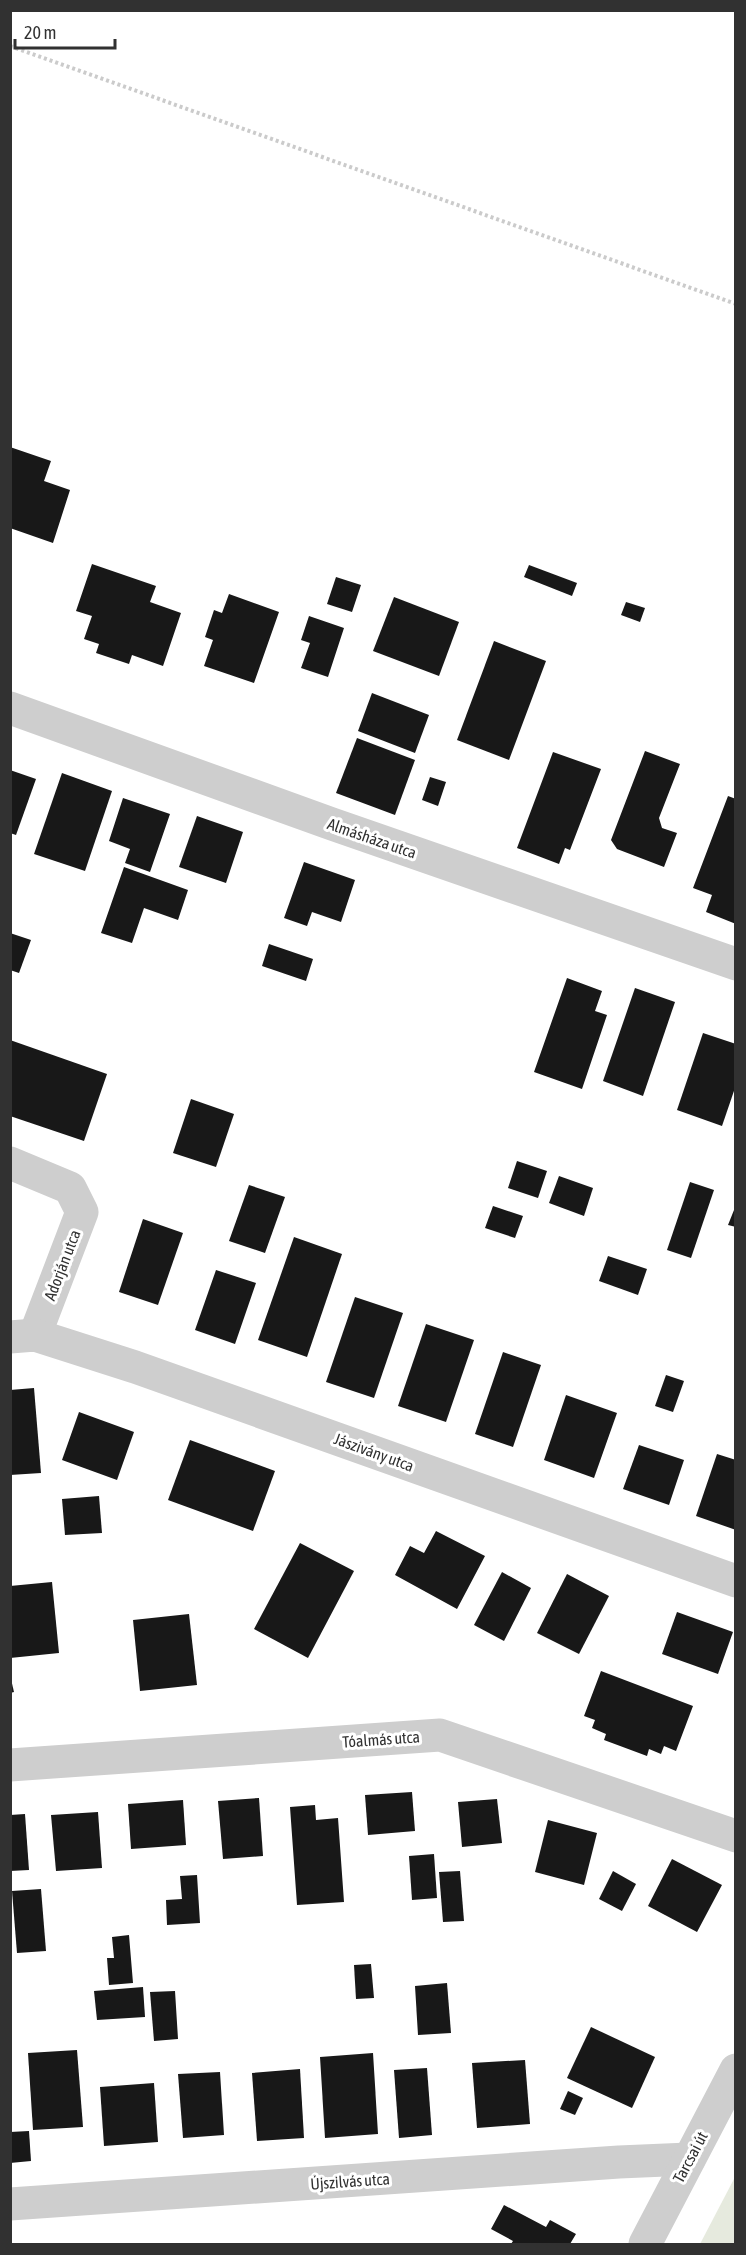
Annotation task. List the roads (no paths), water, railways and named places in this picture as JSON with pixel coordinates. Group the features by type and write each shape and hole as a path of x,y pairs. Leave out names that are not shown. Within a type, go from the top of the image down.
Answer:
{"street":[{"name":"Almásháza utca","path":"10,708 332,824 735,964"},
{"name":"Adorján utca","path":"10,1163 70,1188 82,1212 23,1336"},
{"name":"Jászivány utca","path":"23,1336 146,1371 735,1581"},
{"name":"Tóalmás utca","path":"10,1765 440,1735 735,1836"},
{"name":"Tarcsai út","path":"645,2244 735,2070"},
{"name":"Újszilvás utca","path":"10,2204 689,2159"}]}
